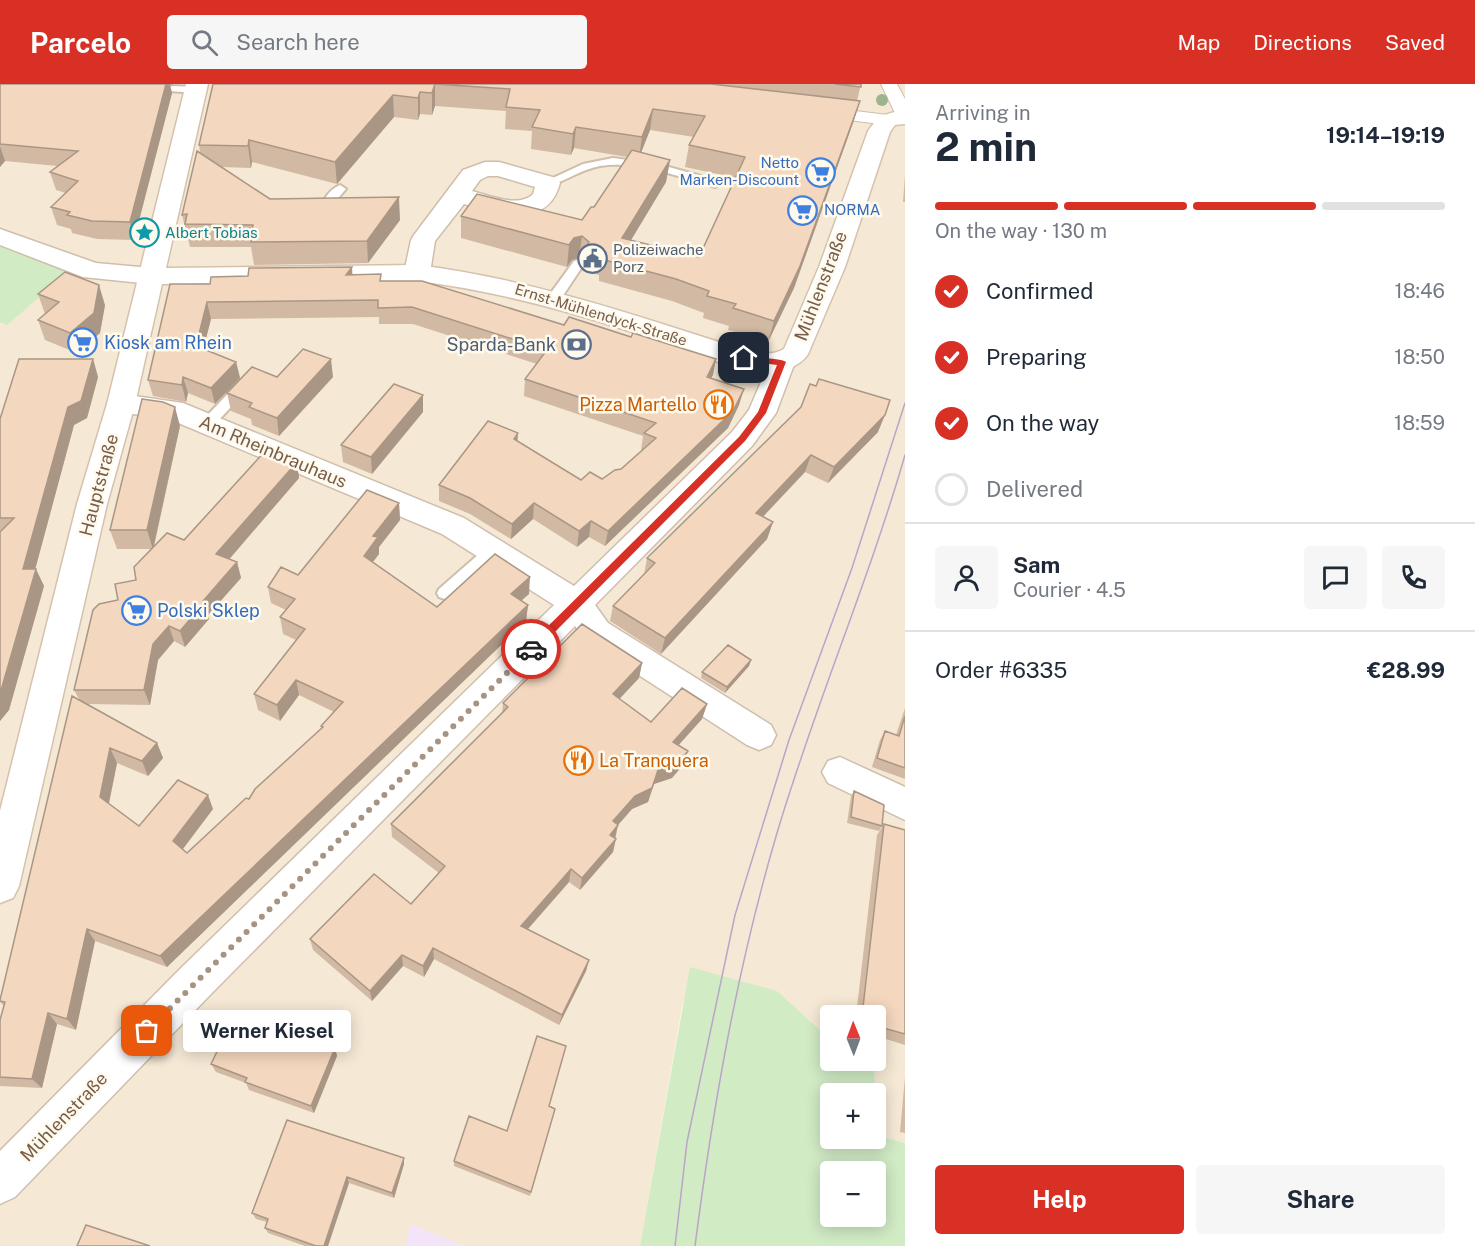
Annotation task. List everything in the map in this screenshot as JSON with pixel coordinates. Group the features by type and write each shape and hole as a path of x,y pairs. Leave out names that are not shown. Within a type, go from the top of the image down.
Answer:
{"street":[{"path":"810,111 899,117 889,84"},
{"name":"Hauptstraße","path":"2,864 92,504 121,404 151,276 189,88"},
{"name":"Mühlenstraße","path":"0,1182 195,982 742,439 762,413 782,362 795,354 832,267 879,130 899,117"},
{"path":"417,273 423,240 471,175 484,169 499,169 548,183 548,192 542,202 533,208 515,207 458,195"},
{"name":"Ernst-Mühlendyck-Straße","path":"0,236 92,271 151,276 417,273 470,279 510,287 744,358 764,362 782,362"},
{"name":"Am Rheinbrauhaus","path":"121,404 173,410 453,526 577,604"},
{"path":"577,604 597,632 759,735"},
{"path":"840,772 905,804"}],"lane":[{"path":"548,183 598,164 613,162 628,163 715,183"},
{"path":"324,215 327,203 340,189"},
{"path":"553,300 578,264"},
{"path":"207,424 249,380 248,372"},
{"path":"445,593 492,551"}],"shaded area":[{"path":"0,84 905,84 905,1143 886,1138 886,1083 874,1083 873,1071 886,1071 886,1005 820,1005 820,1030 777,991 683,1001 640,1246 0,1246"},
{"path":"411,1224 464,1246 405,1246"}],"green space":[{"path":"0,244 70,271 7,325 0,322"},
{"path":"690,967 777,991 820,1030 820,1071 874,1071 875,1083 820,1083 820,1149 886,1149 886,1138 905,1143 905,1246 640,1246"}],"building":[{"path":"0,84 166,84 130,222 92,221 67,215 70,212 51,207 78,181 50,172 78,151 0,144"},
{"path":"213,84 435,84 432,93 420,92 418,98 393,95 335,162 249,140 248,146 199,145"},
{"path":"435,84 711,84 860,101 800,266 774,321 733,308 736,304 707,296 709,291 676,279 601,259 604,254 585,249 589,242 582,236 574,238 569,245 461,216 477,194 582,220 591,207 594,207 632,150 670,160 622,238 699,257 745,157 689,145 705,116 653,109 642,137 576,127 573,134 532,127 540,110 506,107 510,89"},
{"path":"835,84 861,84 861,87"},
{"path":"197,151 270,199 399,197 367,241 251,242 253,225 185,224 187,214 182,215"},
{"path":"352,267 346,275 381,274 380,281 422,281 564,325 569,317 631,337 633,333 716,359 707,377 744,389 733,411 608,531 591,521 579,531 534,503 512,524 470,498 439,485 488,421 518,433 514,439 581,480 590,472 602,479 615,470 621,469 656,438 644,433 656,423 525,379 547,350 412,307 378,308 378,300 207,302 196,346 236,362 211,388 183,377 182,385 148,380 170,284 210,284 211,277 248,276 249,268"},
{"path":"65,272 99,285 94,313 70,333 38,320 59,302 38,294"},
{"path":"303,349 331,359 277,418 249,407 252,403 227,393 252,367 277,377"},
{"path":"19,359 93,359 81,401 68,407 23,569 36,569 0,694 0,532 14,518 0,518 0,419"},
{"path":"819,379 890,400 885,415 834,467 811,455 756,513 773,522 665,638 613,606 655,563 647,558 801,407 810,384 816,386"},
{"path":"394,384 423,395 371,457 341,445"},
{"path":"142,399 163,402 175,407 147,530 110,530"},
{"path":"267,449 297,462 216,554 237,562 180,631 169,626 153,644 144,690 74,690 93,610 99,604 118,600 115,584 136,580 134,567 167,533 184,540"},
{"path":"367,490 399,503 373,536 378,537 364,556 437,607 495,554 530,577 511,594 528,605 160,956 87,929 67,1019 48,1013 32,1079 0,1077 0,1020 5,1002 0,1000 72,696 157,743 142,761 110,748 100,797 139,826 178,780 208,795 173,841 187,853 246,798 249,799 255,789 323,727 321,726 343,702 296,680 277,705 254,694 305,629 280,617 295,599 268,587 281,567 298,575"},
{"path":"582,624 642,663 613,694 651,722 682,688 707,704 673,742 688,751 677,764 658,770 652,788 635,796 613,821 618,825 610,835 616,839 582,878 571,869 521,926 589,960 562,1015 433,948 423,966 402,955 370,991 310,939 374,874 411,904 445,866 391,824 508,707 503,703"},
{"path":"728,645 751,660 727,687 702,672"},
{"path":"905,716 905,768 877,758 885,731 899,736"},
{"path":"854,791 884,805 882,826 851,817"},
{"path":"884,824 905,830 905,1034 886,1029 886,1005 863,1005"},
{"path":"236,1012 271,1025 272,1022 298,1031 297,1034 335,1048 311,1106 245,1082 247,1078 211,1064"},
{"path":"537,1036 566,1046 549,1106 555,1109 531,1192 454,1161 469,1116 507,1131"},
{"path":"287,1120 404,1158 392,1193 347,1177 324,1246 316,1246 265,1228 268,1219 252,1213"},
{"path":"86,1225 150,1246 77,1246"}],"tram line":[{"path":"675,1246 687,1142 735,915 789,740 852,568 905,403"},
{"path":"695,1246 718,1090 738,986 763,884 792,785 875,550 905,455"}],"way so far":[{"path":"147,1031 531,649"}],"place":[{"name":"Netto Marken-Discount","path":"820,172"},
{"name":"NORMA","path":"803,210"},
{"name":"Albert Tobias","path":"144,233"},
{"name":"Polizeiwache Porz","path":"592,259"},
{"name":"Kiosk am Rhein","path":"83,343"},
{"name":"Sparda-Bank","path":"577,345"},
{"name":"Pizza Martello","path":"718,405"},
{"name":"Polski Sklep","path":"136,611"},
{"name":"La Tranquera","path":"578,761"},
{"name":"Werner Kiesel","path":"147,1031"}],"route":[{"path":"531,649 742,439 762,413 782,362 764,362 744,358"}]}
